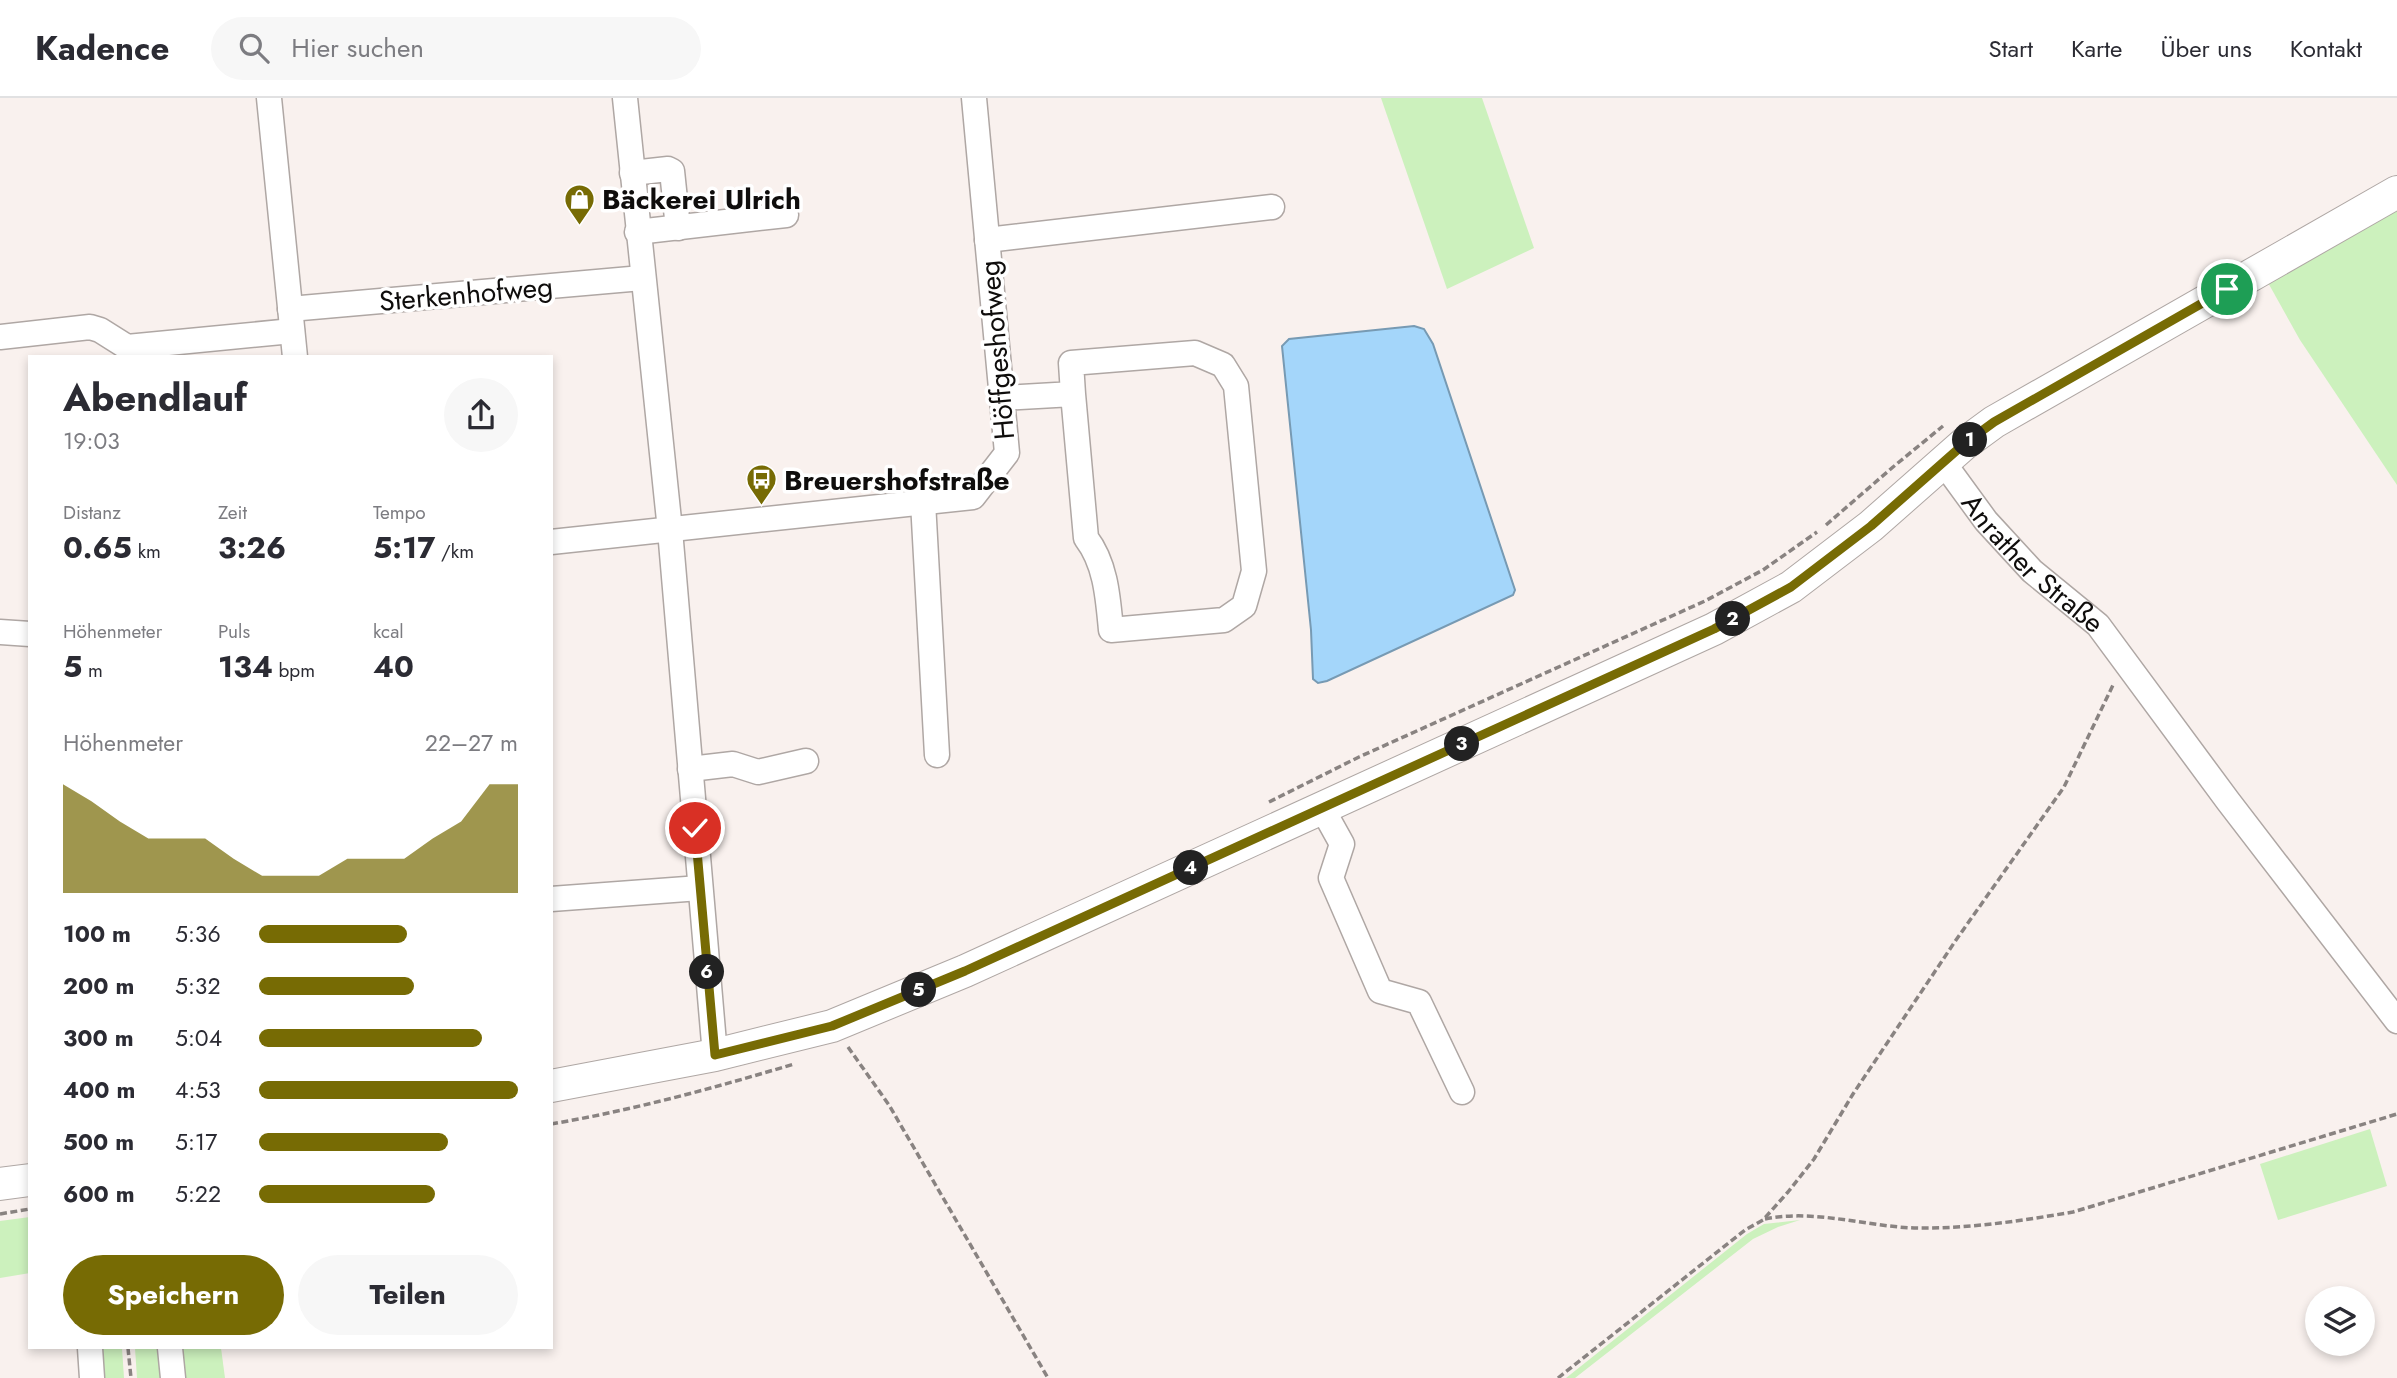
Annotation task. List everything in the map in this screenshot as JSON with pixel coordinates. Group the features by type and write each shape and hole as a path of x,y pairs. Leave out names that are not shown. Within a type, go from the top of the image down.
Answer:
{"main road":[{"name":"Anrather Straße","path":"553,1086 715,1055 832,1026 965,971 1714,629 1791,587 1871,526 1943,462 1994,422 2397,192"},
{"path":"0,1184 28,1180"}],"street":[{"path":"269,98 295,355"},
{"path":"625,98 670,530 715,1055"},
{"name":"Höffgeshofweg","path":"670,530 974,496 1007,453 974,98"},
{"path":"632,173 668,169 671,171 678,228"},
{"path":"987,240 1272,207"},
{"path":"637,232 786,215"},
{"name":"Sterkenhofweg","path":"120,350 291,320 642,278"},
{"path":"0,337 90,327 100,330 120,350"},
{"path":"1195,352 1223,365 1236,386 1254,572 1244,606 1224,620 1111,630 1108,594 1097,552 1086,538 1073,394 1071,363 1195,352"},
{"path":"1002,398 1073,394"},
{"name":"Anrather Straße","path":"1943,462 1995,531 2032,572 2098,625 2397,1021"},
{"path":"923,502 937,755"},
{"path":"553,542 670,530"},
{"path":"0,632 28,635"},
{"path":"690,769 733,764 758,772 806,761"},
{"path":"1322,808 1342,844 1331,878 1380,991 1419,1002 1462,1092"},
{"path":"553,899 700,888"},
{"path":"90,1349 92,1378"},
{"path":"170,1349 173,1378"}],"path":[{"path":"1267,803 1359,757 1744,581 1828,524 1947,424"},
{"path":"1558,1378 1745,1230 1763,1220 1814,1159 1853,1094 1926,984 2064,788 2124,662"},
{"path":"836,1051 848,1047 890,1105 1048,1378"},
{"path":"553,1124 599,1116 706,1090 802,1061"},
{"path":"1763,1220 1801,1215 1912,1228 1969,1227 2073,1212 2397,1114"},
{"path":"0,1214 28,1209"},
{"path":"128,1349 131,1378"}],"green space":[{"path":"1381,98 1482,98 1534,248 1447,289"},
{"path":"2397,203 2397,485 2300,340 2266,279"},
{"path":"2370,1129 2387,1186 2278,1220 2260,1164"},
{"path":"28,1217 28,1273 0,1278 0,1221"},
{"path":"1800,1220 1753,1239 1575,1378 1566,1378 1747,1234 1764,1224"},
{"path":"96,1349 122,1349 124,1378 99,1378"},
{"path":"135,1349 162,1349 165,1378 137,1378"},
{"path":"179,1349 221,1349 225,1378 182,1378"}],"water":[{"path":"1414,326 1424,329 1433,344 1515,590 1513,595 1318,683 1313,679 1311,630 1282,346 1289,339"}],"place":[{"name":"Bäckerei Ulrich","path":"579,226"},
{"name":"Breuershofstraße","path":"761,507"}],"route":[{"path":"695,828 715,1055 832,1026 965,971 1714,629 1791,587 1871,526 1964,444 1994,422 2227,289"}]}
